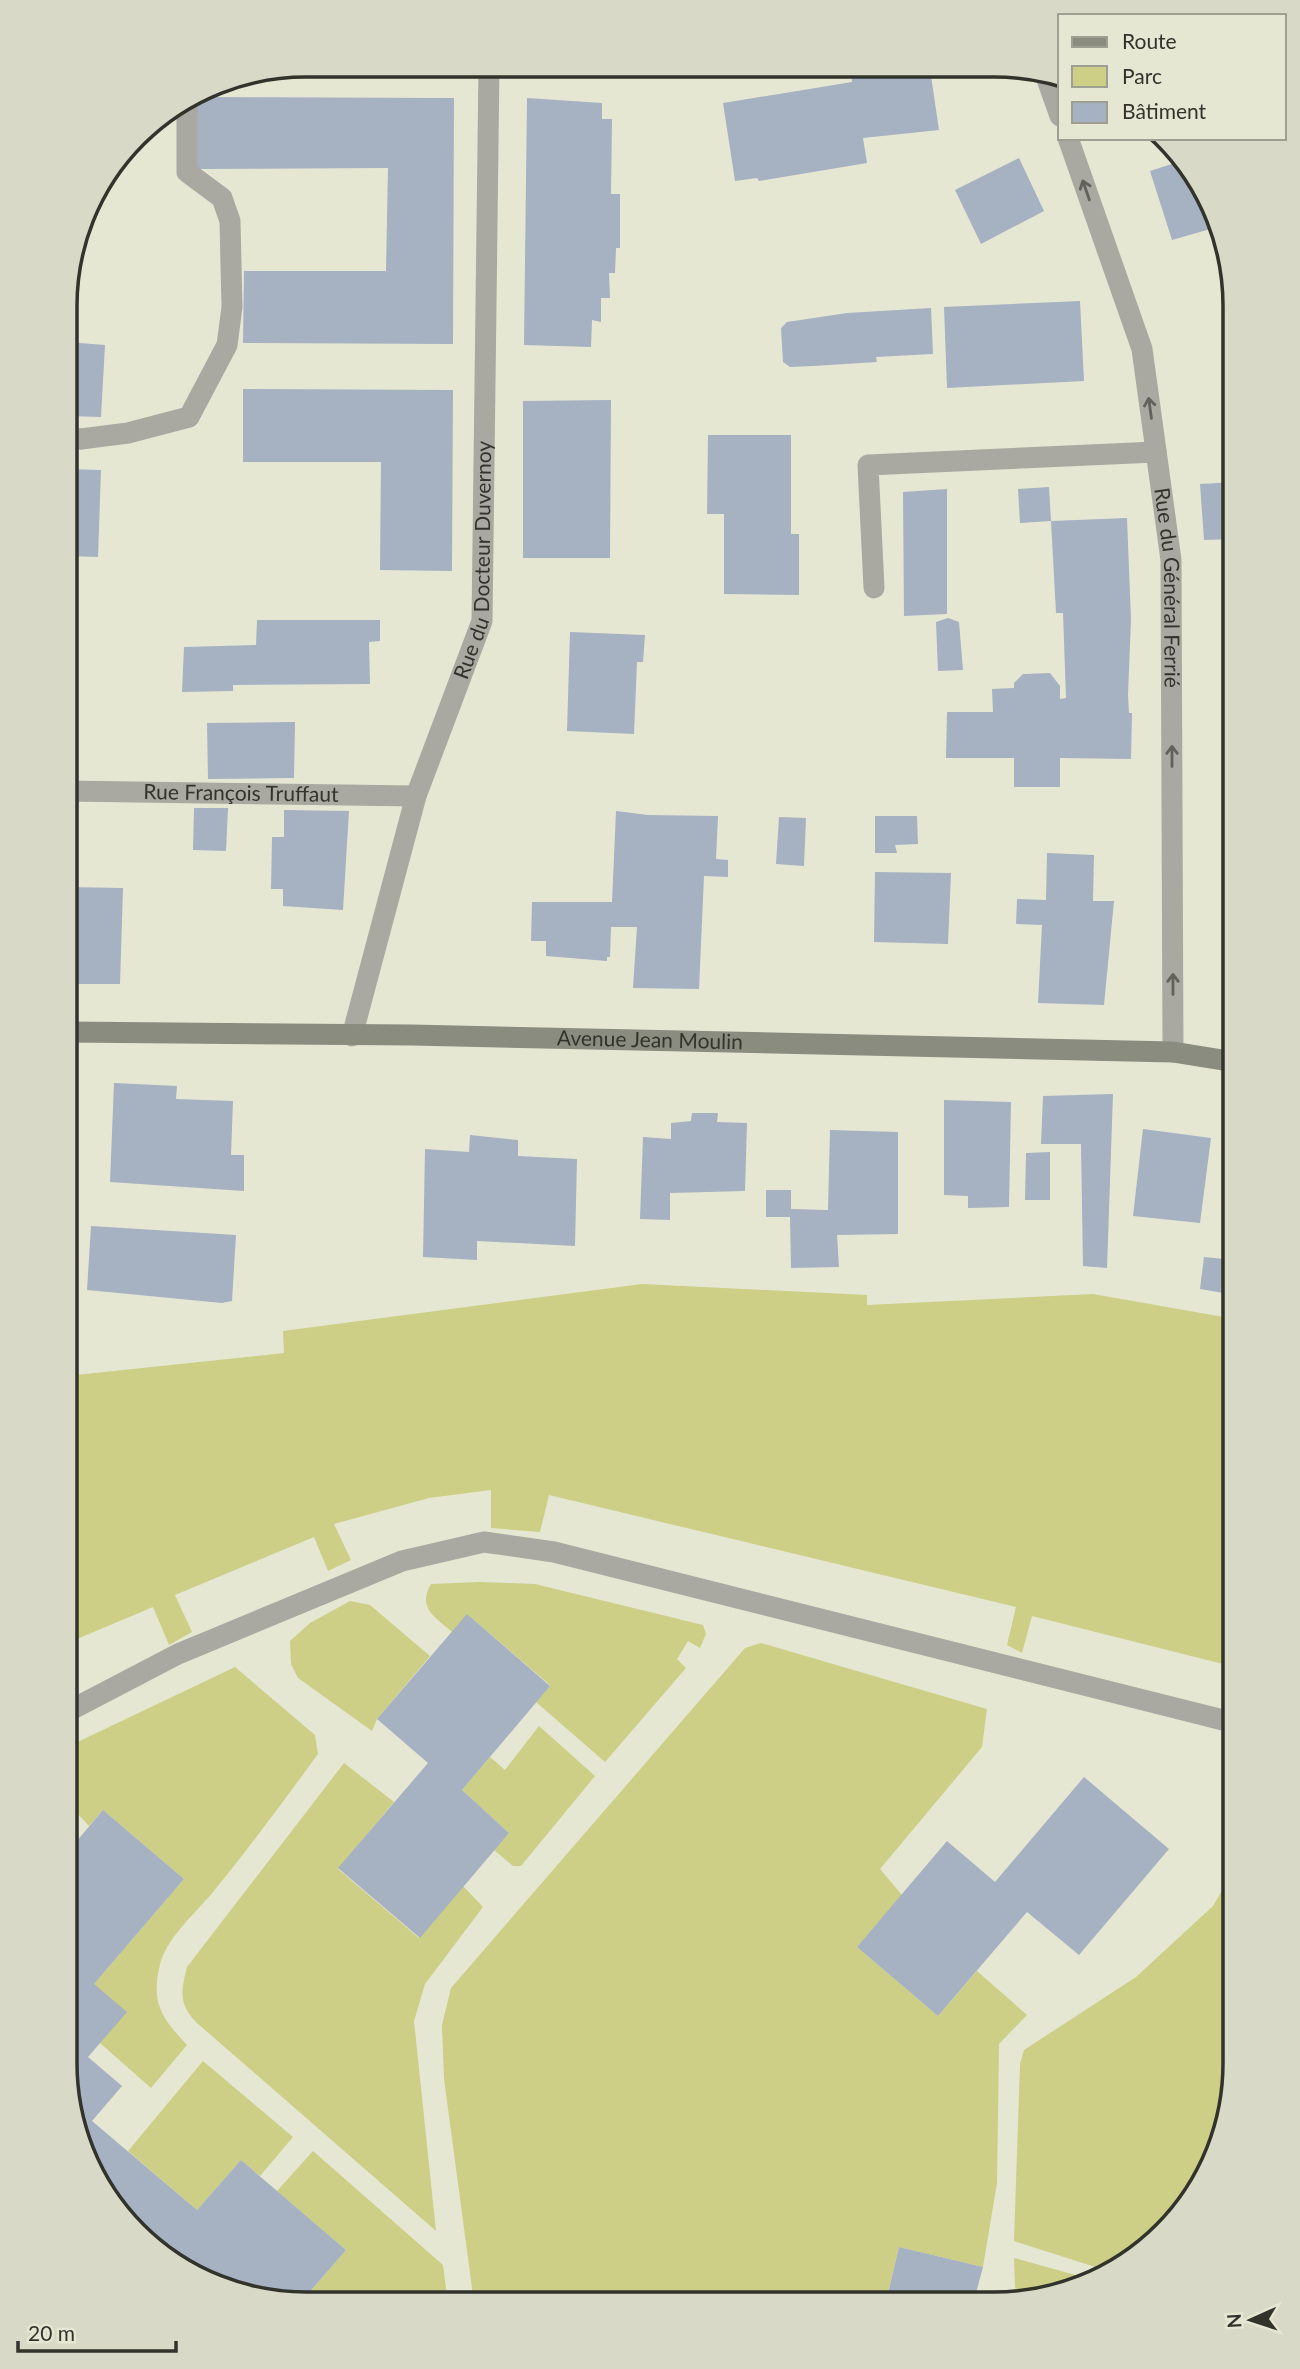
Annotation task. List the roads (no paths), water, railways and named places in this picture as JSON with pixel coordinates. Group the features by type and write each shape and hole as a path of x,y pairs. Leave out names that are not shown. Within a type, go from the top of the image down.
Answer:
{"main road":[{"name":"Avenue Jean Moulin","path":"77,1032 1173,1052 1223,1060"}],"street":[{"name":"Rue du Docteur Duvernoy","path":"352,1036 416,796 482,621 489,77"},
{"path":"1049,84 1058,110"},
{"path":"77,439 128,433 189,417 227,345 232,307 230,221 222,198 187,172 187,111"},
{"name":"Rue du Général Ferrié","path":"1069,140 1142,349 1171,560 1173,1052"},
{"path":"874,587 868,465 1156,452"},
{"name":"Rue François Truffaut","path":"77,791 416,796"},
{"path":"77,1707 178,1654 401,1561 484,1542 554,1552 1223,1720"}]}
